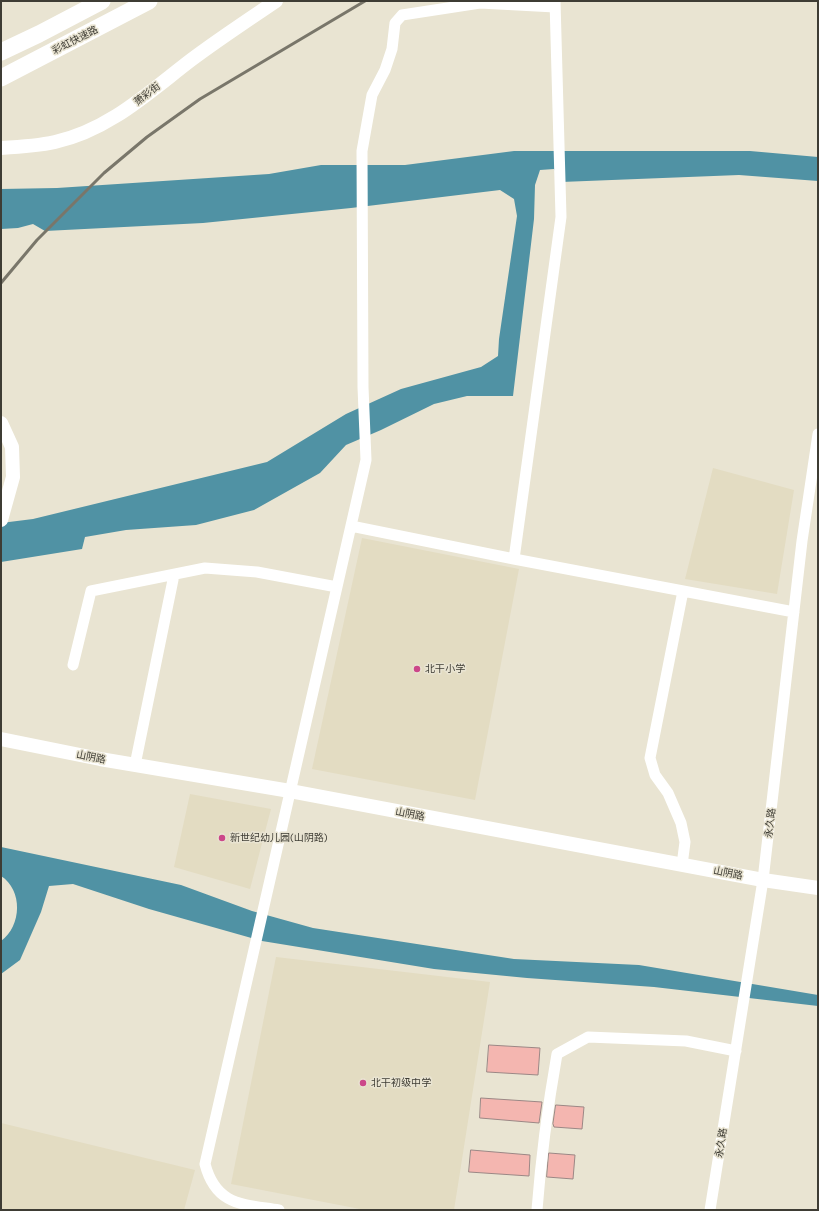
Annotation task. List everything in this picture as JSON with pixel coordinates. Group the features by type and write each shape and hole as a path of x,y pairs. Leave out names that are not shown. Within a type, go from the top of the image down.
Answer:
{"highway":[{"path":"1,52 102,1"},
{"name":"彩虹快速路","path":"1,78 149,1"}],"main road":[{"name":"萧彩街","path":"1,148 31,146 56,142 74,137 103,125 210,46 276,1"},
{"path":"1,423 12,447 13,477 3,513"},
{"name":"山阴路","path":"1,739 136,765 290,791 763,880 818,888"}],"street":[{"path":"279,1210 238,1203 226,1198 216,1189 209,1177 205,1164 366,460 363,387 362,151 372,95 392,49 395,23 402,15 480,3 555,4 561,217 514,558"},
{"name":"永久路","path":"710,1210 763,880 802,541 818,434"},
{"path":"351,526 794,612"},
{"path":"73,665 91,591 205,568 257,572 337,587"},
{"path":"136,765 174,575"},
{"path":"682,865 685,842 681,823 668,793 655,775 650,758 683,591"},
{"path":"537,1210 541,1161 557,1054 588,1037 686,1041 736,1051"}],"shaded area":[{"path":"713,468 794,490 777,594 685,579"},
{"name":"北干小学","path":"362,538 519,569 475,800 312,769"},
{"name":"新世纪幼儿园(山阴路)","path":"190,794 271,809 250,889 174,867"},
{"name":"北干初级中学","path":"276,957 490,982 454,1210 365,1210 231,1184"},
{"path":"1,1123 195,1170 184,1210 1,1210"}],"water":[{"path":"514,151 750,151 818,157 818,181 739,175 561,182 554,169 540,170 535,185 534,219 513,396 467,396 434,404 346,445 320,473 254,510 196,525 126,530 85,537 82,549 1,562 1,523 33,519 267,462 346,414 401,389 481,367 498,356 499,339 517,216 514,199 500,190 351,208 203,223 45,231 33,224 18,228 1,229 1,189 57,188 269,174 321,165 405,165"},
{"path":"1,847 181,885 252,911 313,928 514,959 639,965 818,995 818,1006 654,987 527,978 434,969 262,941 149,909 73,884 49,886 41,912 20,960 1,974 1,941 13,926 17,908 13,890 8,882 1,876"}],"building":[{"path":"489,1045 540,1048 538,1075 487,1072"},
{"path":"481,1098 542,1102 539,1123 480,1118"},
{"path":"556,1105 584,1107 582,1129 554,1127 553,1124"},
{"path":"471,1150 530,1155 529,1176 469,1172"},
{"path":"549,1153 575,1155 573,1179 547,1177"}],"railway":[{"path":"1,283 37,240 104,173 147,137 200,99 365,1"}],"place":[{"name":"北干小学","path":"417,669"},
{"name":"新世纪幼儿园(山阴路)","path":"222,838"},
{"name":"北干初级中学","path":"363,1083"}]}
